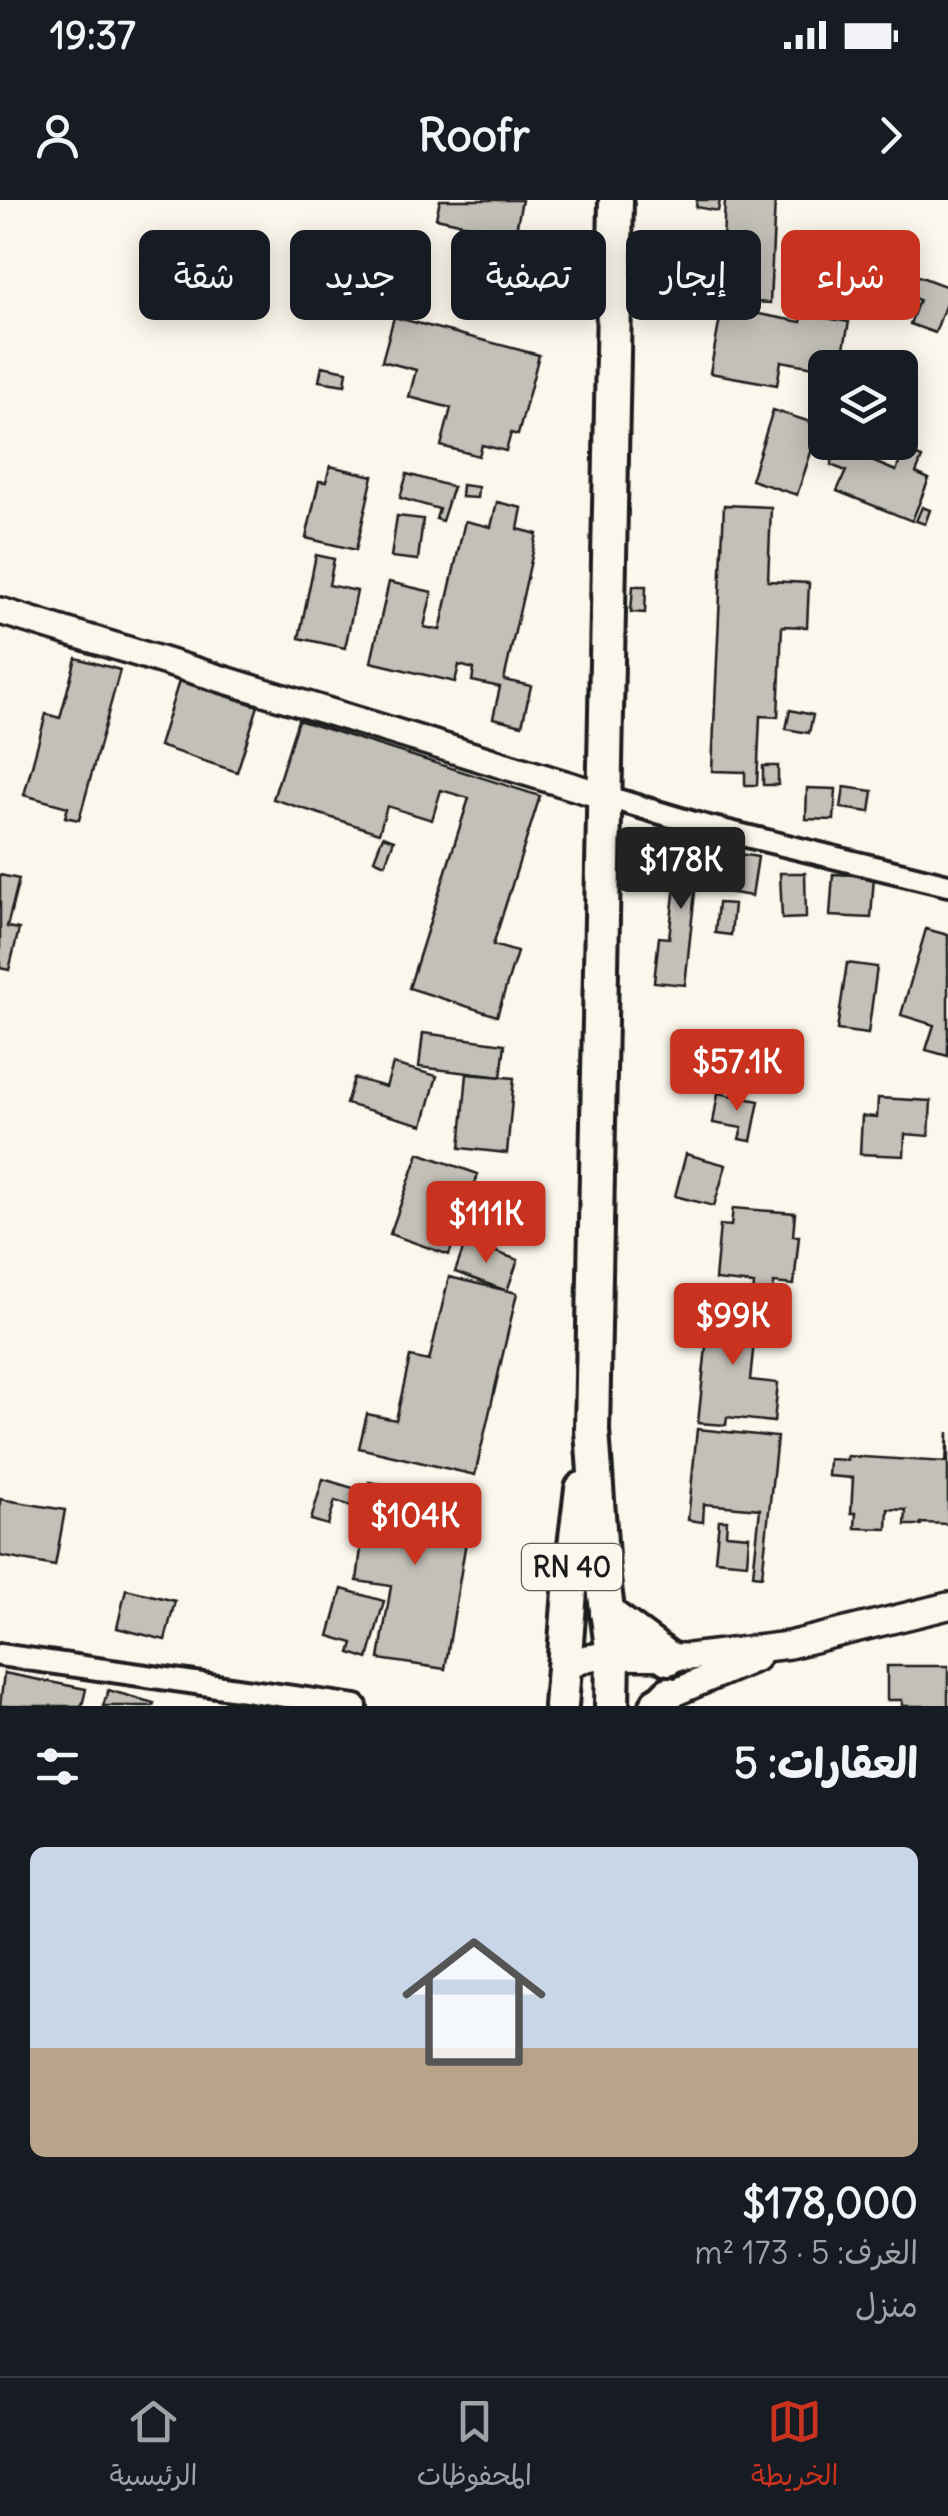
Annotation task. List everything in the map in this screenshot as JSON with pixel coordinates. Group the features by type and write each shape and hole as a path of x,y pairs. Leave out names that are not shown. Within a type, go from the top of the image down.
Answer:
{"main road":[{"name":"RN 40","path":"612,1706 613,1656 606,1614 592,1430 616,200"},
{"name":"RN 40","path":"561,1706 571,1578 592,1430"},
{"path":"606,1614 668,1658"}],"street":[{"path":"0,612 700,824 948,885"},
{"path":"564,1668 588,1658 668,1658 789,1645 948,1606"},
{"path":"657,1702 789,1645"},
{"path":"0,1655 356,1706"}],"building":[{"path":"440,200 522,200 516,230 492,230 436,218"},
{"path":"697,200 720,200 718,211 696,207"},
{"path":"725,200 775,200 770,303 761,302 761,230 724,230"},
{"path":"920,277 948,287 935,333 910,324 912,320 920,320"},
{"path":"761,314 801,322 849,322 844,350 808,350 808,366 781,361 777,385 710,373 720,320 761,320"},
{"path":"393,320 539,355 518,435 511,433 506,451 482,445 479,456 441,446 451,408 409,397 416,370 382,361"},
{"path":"322,366 347,371 345,385 319,381"},
{"path":"773,410 808,421 808,460 797,495 751,480"},
{"path":"918,456 922,458 916,473 929,479 912,521 837,491 846,471 831,465 833,460 875,460 896,471 900,460 918,460"},
{"path":"330,466 373,476 356,550 306,538 319,481 326,482"},
{"path":"407,474 453,487 442,521 436,519 439,509 400,498"},
{"path":"462,485 478,487 477,498 461,497"},
{"path":"497,502 522,508 518,529 537,534 504,680 531,686 522,725 493,718 500,687 472,681 474,669 459,665 455,682 371,662 389,582 432,592 424,627 440,630 465,521 491,527"},
{"path":"724,505 771,507 768,581 809,583 807,627 782,626 778,717 760,716 757,785 745,785 745,772 712,771"},
{"path":"922,507 930,510 925,524 916,521"},
{"path":"397,516 423,519 418,560 391,557"},
{"path":"316,555 334,559 329,585 357,591 345,648 299,638"},
{"path":"633,586 646,586 645,613 631,612"},
{"path":"76,658 120,670 79,820 65,817 68,807 24,795 46,714 60,718"},
{"path":"179,681 258,706 237,772 159,746"},
{"path":"790,710 813,715 809,733 786,729"},
{"path":"298,720 540,796 493,945 517,952 497,1016 409,988 469,798 441,790 432,820 387,806 379,833 273,799"},
{"path":"763,766 778,766 778,785 763,785"},
{"path":"844,787 873,791 870,812 841,808"},
{"path":"807,788 836,789 834,820 806,819"},
{"path":"682,824 702,826 685,985 654,982 659,937 669,938"},
{"path":"383,836 394,840 385,864 374,859"},
{"path":"721,851 758,857 752,896 714,890"},
{"path":"780,873 805,873 806,918 782,919"},
{"path":"833,874 874,876 871,918 830,916"},
{"path":"0,875 19,879 7,927 19,929 9,970 0,968"},
{"path":"718,903 734,904 731,935 715,933"},
{"path":"926,929 948,935 948,1056 926,1050 934,1025 901,1015"},
{"path":"847,963 877,967 868,1034 837,1030"},
{"path":"423,1033 505,1044 501,1077 419,1067"},
{"path":"724,1033 758,1039 752,1066 719,1059"},
{"path":"393,1064 437,1076 423,1125 346,1104 354,1078 386,1087"},
{"path":"467,1074 514,1078 507,1153 460,1148"},
{"path":"718,1093 759,1101 751,1141 739,1139 742,1128 713,1123"},
{"path":"878,1098 931,1101 929,1136 905,1134 904,1156 860,1154 862,1116 877,1117"},
{"path":"419,1153 478,1174 449,1255 390,1234"},
{"path":"686,1154 726,1165 714,1206 675,1196"},
{"path":"733,1208 795,1213 793,1236 799,1236 794,1285 774,1283 773,1298 753,1296 754,1284 715,1280 720,1225 731,1226"},
{"path":"466,1241 518,1260 507,1291 455,1272"},
{"path":"449,1277 517,1293 475,1475 359,1448 367,1414 396,1420 410,1357 429,1361"},
{"path":"711,1299 758,1304 750,1380 778,1383 774,1422 727,1417 726,1425 698,1423"},
{"path":"697,1429 777,1437 762,1576 753,1575 760,1509 704,1504 703,1522 688,1520"},
{"path":"948,1432 948,1524 905,1525 906,1510 888,1509 887,1529 855,1528 856,1513 851,1513 853,1478 828,1476 829,1459 847,1460 847,1456 946,1462"},
{"path":"323,1479 363,1491 358,1508 335,1501 328,1525 311,1520"},
{"path":"369,1482 473,1499 445,1669 379,1659 391,1586 357,1581"},
{"path":"0,1499 65,1510 55,1566 0,1556"},
{"path":"719,1520 727,1520 726,1534 749,1536 747,1563 715,1560"},
{"path":"126,1589 175,1601 165,1640 117,1628"},
{"path":"342,1589 384,1601 368,1659 350,1653 353,1643 329,1636"},
{"path":"887,1666 948,1666 948,1706 902,1706 902,1700 887,1700"},
{"path":"4,1673 86,1689 82,1706 0,1706"},
{"path":"108,1690 154,1703 103,1706"}]}
